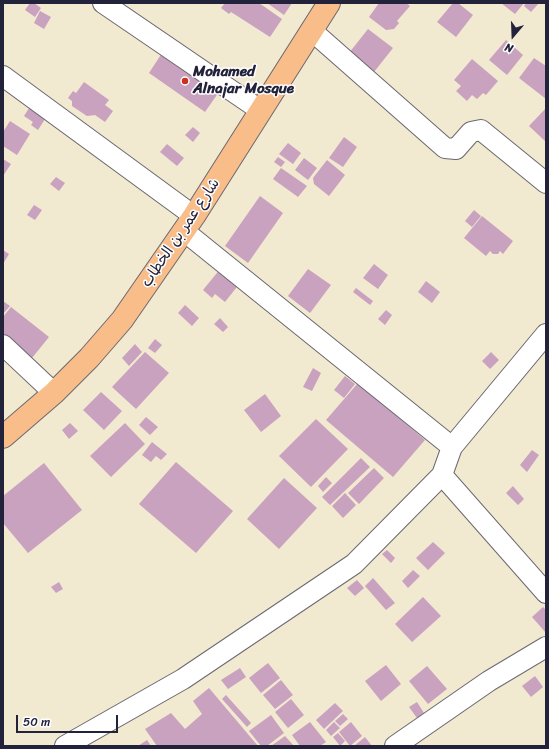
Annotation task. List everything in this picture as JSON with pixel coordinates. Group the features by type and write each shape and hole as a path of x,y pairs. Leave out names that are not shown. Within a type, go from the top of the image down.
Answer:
{"main road":[{"name":"شارع عمر بن الخطاب","path":"3,437 54,393 90,358 122,320 189,223 329,3"}],"street":[{"path":"102,3 260,110"},
{"path":"311,30 445,148 456,149 471,132 481,130 546,183"},
{"path":"3,76 189,223 452,447"},
{"path":"65,746 183,679 354,564 442,475 452,447 546,334"},
{"path":"3,345 54,393"},
{"path":"442,475 546,593"},
{"path":"395,746 489,680 546,647"}],"building":[{"path":"30,3 34,3 41,8 35,17 25,10"},
{"path":"225,3 259,3 282,19 270,37 231,12 229,14 221,8"},
{"path":"267,3 292,3 284,15"},
{"path":"379,3 406,3 410,6 397,21 399,23 394,29 386,30 369,17"},
{"path":"453,3 458,3 473,15 456,37 437,22"},
{"path":"501,3 524,3 515,14"},
{"path":"526,3 539,3 531,12 524,6"},
{"path":"40,11 51,17 44,29 34,23"},
{"path":"368,29 393,48 374,72 349,53"},
{"path":"506,40 523,55 507,75 489,60"},
{"name":"Mohamed Alnajar Mosque","path":"164,50 221,89 205,112 149,73"},
{"path":"534,58 546,66 546,99 519,78"},
{"path":"472,59 498,81 486,95 483,93 477,99 472,95 467,101 456,91 461,86 454,80"},
{"path":"84,82 109,100 105,105 113,111 105,122 95,115 87,116 72,106 72,101 68,98 73,91 76,93"},
{"path":"31,105 47,116 38,130 31,125 33,122 24,116"},
{"path":"546,108 546,142 529,126"},
{"path":"10,121 30,134 17,155 3,146 3,132"},
{"path":"193,127 200,133 193,142 185,135"},
{"path":"344,137 357,147 343,167 329,158"},
{"path":"288,143 301,153 293,164 279,154"},
{"path":"167,144 184,158 177,166 160,152"},
{"path":"278,157 285,162 281,167 274,162"},
{"path":"304,158 317,168 308,180 295,170"},
{"path":"3,159 11,164 3,176"},
{"path":"327,160 345,175 329,196 314,184 313,178"},
{"path":"281,168 307,186 298,197 273,179"},
{"path":"56,177 65,183 59,191 50,184"},
{"path":"260,196 283,213 248,263 225,246"},
{"path":"34,205 42,210 35,220 27,215"},
{"path":"474,210 481,216 472,227 465,221"},
{"path":"482,216 513,241 503,254 500,251 498,254 493,254 490,251 486,256 464,238"},
{"path":"3,250 9,254 3,264"},
{"path":"374,264 388,275 378,289 363,278"},
{"path":"221,268 240,283 225,302 215,294 212,298 203,290"},
{"path":"308,269 331,285 310,313 288,296"},
{"path":"426,281 440,292 432,303 418,292"},
{"path":"356,288 373,301 370,305 353,292"},
{"path":"3,301 10,306 3,314"},
{"path":"185,305 199,318 192,326 178,313"},
{"path":"11,307 49,337 32,358 3,336 3,317"},
{"path":"386,310 392,315 385,325 378,319"},
{"path":"220,318 228,327 223,332 214,324"},
{"path":"155,339 162,345 155,353 148,348"},
{"path":"135,344 142,352 129,366 122,358"},
{"path":"145,352 169,373 136,409 112,387"},
{"path":"491,352 499,360 490,369 482,361"},
{"path":"313,368 321,373 312,391 303,387"},
{"path":"345,376 355,384 344,398 334,390"},
{"path":"358,383 425,440 393,477 326,420"},
{"path":"101,392 122,411 104,430 83,410"},
{"path":"265,394 281,416 261,432 244,410"},
{"path":"146,417 158,427 150,435 139,425"},
{"path":"316,419 348,449 311,487 279,456"},
{"path":"70,423 78,431 69,439 62,430"},
{"path":"125,423 145,444 111,477 90,456"},
{"path":"152,442 167,454 161,460 156,456 151,462 142,455"},
{"path":"532,450 539,455 527,472 520,465"},
{"path":"361,458 370,467 330,505 322,497"},
{"path":"176,462 233,511 196,553 139,504"},
{"path":"44,463 82,510 28,553 3,523 3,496"},
{"path":"374,468 384,478 359,504 348,493"},
{"path":"326,477 332,483 323,492 318,486"},
{"path":"284,478 317,508 279,549 247,519"},
{"path":"513,486 524,499 518,505 506,493"},
{"path":"345,493 356,505 343,518 332,506"},
{"path":"433,542 445,553 428,570 416,558"},
{"path":"387,550 395,558 391,563 382,554"},
{"path":"413,570 420,576 408,588 402,581"},
{"path":"373,578 395,603 386,610 365,586"},
{"path":"357,580 364,588 355,596 347,588"},
{"path":"59,582 63,589 56,593 51,587"},
{"path":"423,597 441,616 412,642 395,624"},
{"path":"543,607 546,610 546,633 532,617"},
{"path":"268,663 280,678 261,693 249,678"},
{"path":"386,665 401,684 381,701 365,681"},
{"path":"427,666 447,689 428,704 409,681"},
{"path":"240,668 246,677 228,689 221,680"},
{"path":"535,676 543,687 531,697 522,686"},
{"path":"281,680 293,695 275,709 263,695"},
{"path":"209,688 258,746 157,746 145,729 171,713 185,729 202,714 193,701"},
{"path":"226,695 251,723 247,727 222,699"},
{"path":"291,699 304,715 288,728 275,712"},
{"path":"417,702 424,713 417,718 409,707"},
{"path":"335,703 343,711 324,729 316,720"},
{"path":"343,714 348,719 340,726 335,721"},
{"path":"271,715 284,733 267,746 261,746 249,731"},
{"path":"310,722 326,742 320,746 300,746 292,735"},
{"path":"334,722 340,728 331,736 326,730"},
{"path":"351,722 362,736 350,746 339,732"},
{"path":"338,733 345,741 340,746 333,737"},
{"path":"285,736 294,746 271,746"},
{"path":"365,737 372,746 354,746"},
{"path":"147,740 151,746 138,746"}],"place":[{"name":"Mohamed Alnajar Mosque","path":"185,81"}]}
